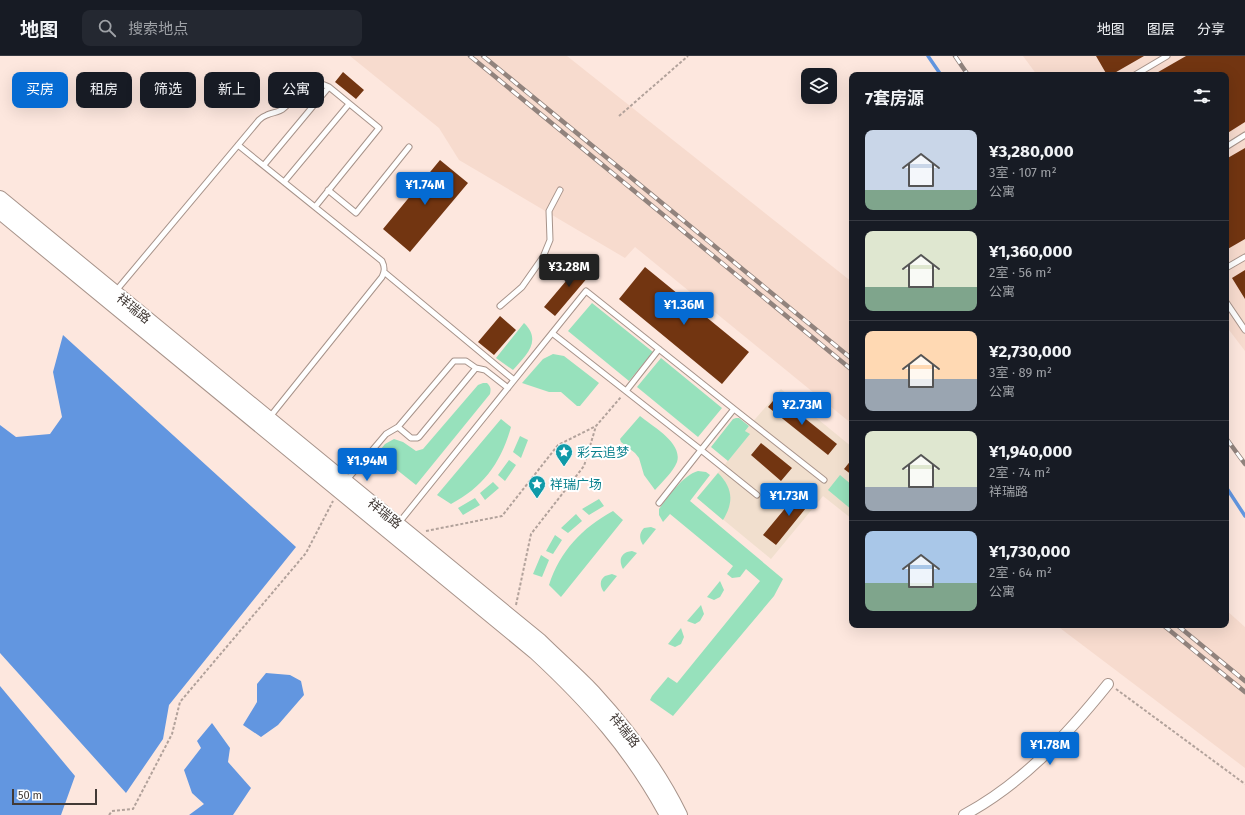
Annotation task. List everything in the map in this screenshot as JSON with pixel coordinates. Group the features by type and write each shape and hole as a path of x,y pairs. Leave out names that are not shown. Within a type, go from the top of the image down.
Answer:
{"main road":[{"name":"祥瑞路","path":"0,198 112,296 395,528 527,645 580,695 606,723 641,770 668,815"},
{"name":"祥瑞路","path":"0,212 112,296 269,418 342,485"},
{"name":"祥瑞路","path":"395,528 412,535 512,618 570,669 615,717 650,764 680,815"}],"street":[{"path":"964,815 1008,787 1028,771 1068,732 1108,684"}],"lane":[{"path":"1140,72 1167,56"},
{"path":"112,296 259,120 267,114 277,113 285,108 305,84 313,82 321,83 329,87 379,128 315,207"},
{"path":"264,165 329,87"},
{"path":"284,182 349,104"},
{"path":"1229,145 1245,135"},
{"path":"238,144 382,261 384,266 382,278 269,418"},
{"path":"328,190 356,213 409,147"},
{"path":"500,306 522,287 544,257 550,240 549,211 560,190"},
{"path":"1229,266 1245,256"},
{"path":"384,272 514,380"},
{"path":"395,528 586,291 824,480"},
{"path":"1229,306 1245,330"},
{"path":"552,333 757,495"},
{"path":"626,391 659,349"},
{"path":"342,485 386,434 398,427 454,361 466,361 476,368 488,372 508,388"},
{"path":"398,427 411,438 419,437 476,368"},
{"path":"659,503 734,409"}],"path":[{"path":"619,116 688,56"},
{"path":"512,618 531,534 584,466 596,426 626,391"},
{"path":"412,535 435,528 502,516 558,444 596,426"},
{"path":"109,815 112,811 133,809 172,734 180,702 306,553 342,485"},
{"path":"1108,684 1245,784"}],"shaded area":[{"path":"350,56 567,56 849,280 849,422 635,247 625,258 459,160 439,128"},
{"path":"1023,56 1245,56 1245,351 1229,330 1229,72 1035,72"},
{"path":"781,389 849,445 849,517 823,496 771,559 697,498 749,435 745,431"},
{"path":"1229,613 1245,627 1245,768 1060,628 1229,628"}],"green space":[{"path":"592,303 653,352 629,381 568,331"},
{"path":"524,323 532,336 532,342 527,354 513,370 496,358"},
{"path":"553,354 564,356 599,383 580,406 577,406 561,392 549,392 522,383 543,359"},
{"path":"661,358 722,408 698,437 637,387"},
{"path":"487,383 491,389 490,394 416,485 377,454 385,444 394,439 403,442 416,451 423,449 478,385"},
{"path":"640,416 659,430 671,442 678,455 677,462 673,469 655,490 644,475 639,458 621,442 620,439"},
{"path":"739,418 749,426 745,431 750,434 728,461 711,447 733,419"},
{"path":"501,419 511,427 502,452 489,473 472,490 451,504 437,495"},
{"path":"520,436 528,440 521,458 513,452"},
{"path":"509,460 516,465 505,481 498,475"},
{"path":"698,471 706,472 710,475 690,501 783,579 774,596 673,716 650,700 652,696 668,677 677,683 760,581 746,569 740,577 732,578 727,574 733,566 670,514 663,522 659,515 659,509 676,487 692,473"},
{"path":"718,473 727,484 730,495 729,507 723,520 697,498"},
{"path":"840,475 849,482 849,508 828,490"},
{"path":"493,482 499,488 485,500 480,493"},
{"path":"475,498 480,505 463,515 458,508"},
{"path":"599,499 604,506 589,515 582,509"},
{"path":"613,511 623,520 561,597 549,585 559,561 582,533 591,525"},
{"path":"576,514 582,521 568,533 561,528"},
{"path":"651,527 656,529 643,545 640,534 644,528"},
{"path":"555,535 562,540 553,554 546,551"},
{"path":"632,551 637,553 623,569 621,560 623,555"},
{"path":"541,555 549,560 542,577 533,574"},
{"path":"612,574 617,576 604,592 601,586 602,579 605,576"},
{"path":"720,581 724,590 720,597 714,600 707,597"},
{"path":"701,605 704,614 700,621 695,624 687,621"},
{"path":"681,628 684,637 681,644 675,647 668,644"}],"water":[{"path":"63,335 296,547 169,705 163,739 126,793 0,653 0,425 16,437 50,434 62,417 53,372"},
{"path":"266,673 290,675 301,681 304,695 278,725 261,737 243,725 257,702 257,684"},
{"path":"0,686 75,776 61,815 0,815"},
{"path":"212,723 230,748 228,762 251,788 233,815 189,815 204,804 192,793 184,770 201,748 197,741"}],"building":[{"path":"1096,56 1144,56 1116,72 1105,72"},
{"path":"1186,56 1245,56 1245,122 1229,132 1229,72 1158,72"},
{"path":"343,72 364,90 356,99 335,82"},
{"path":"1245,148 1245,239 1229,248 1229,157"},
{"path":"440,160 468,183 410,252 383,229"},
{"path":"583,261 594,270 555,316 544,307"},
{"path":"645,267 749,352 722,384 619,299"},
{"path":"1245,270 1245,299 1232,278"},
{"path":"500,316 516,330 494,355 478,342"},
{"path":"777,396 837,444 828,455 768,407"},
{"path":"761,443 792,468 781,481 751,455"},
{"path":"849,463 849,473 844,469"},
{"path":"802,488 814,498 776,545 763,535"}],"waterway":[{"path":"928,56 939,72"},
{"path":"1229,492 1245,516"}],"railway":[{"path":"470,56 849,368"},
{"path":"483,56 849,357"},
{"path":"955,56 966,72"},
{"path":"1229,442 1245,464"},
{"path":"1167,628 1245,692"},
{"path":"1181,628 1245,681"}],"place":[{"name":"彩云追梦","path":"564,467"},
{"name":"祥瑞广场","path":"537,499"}]}
